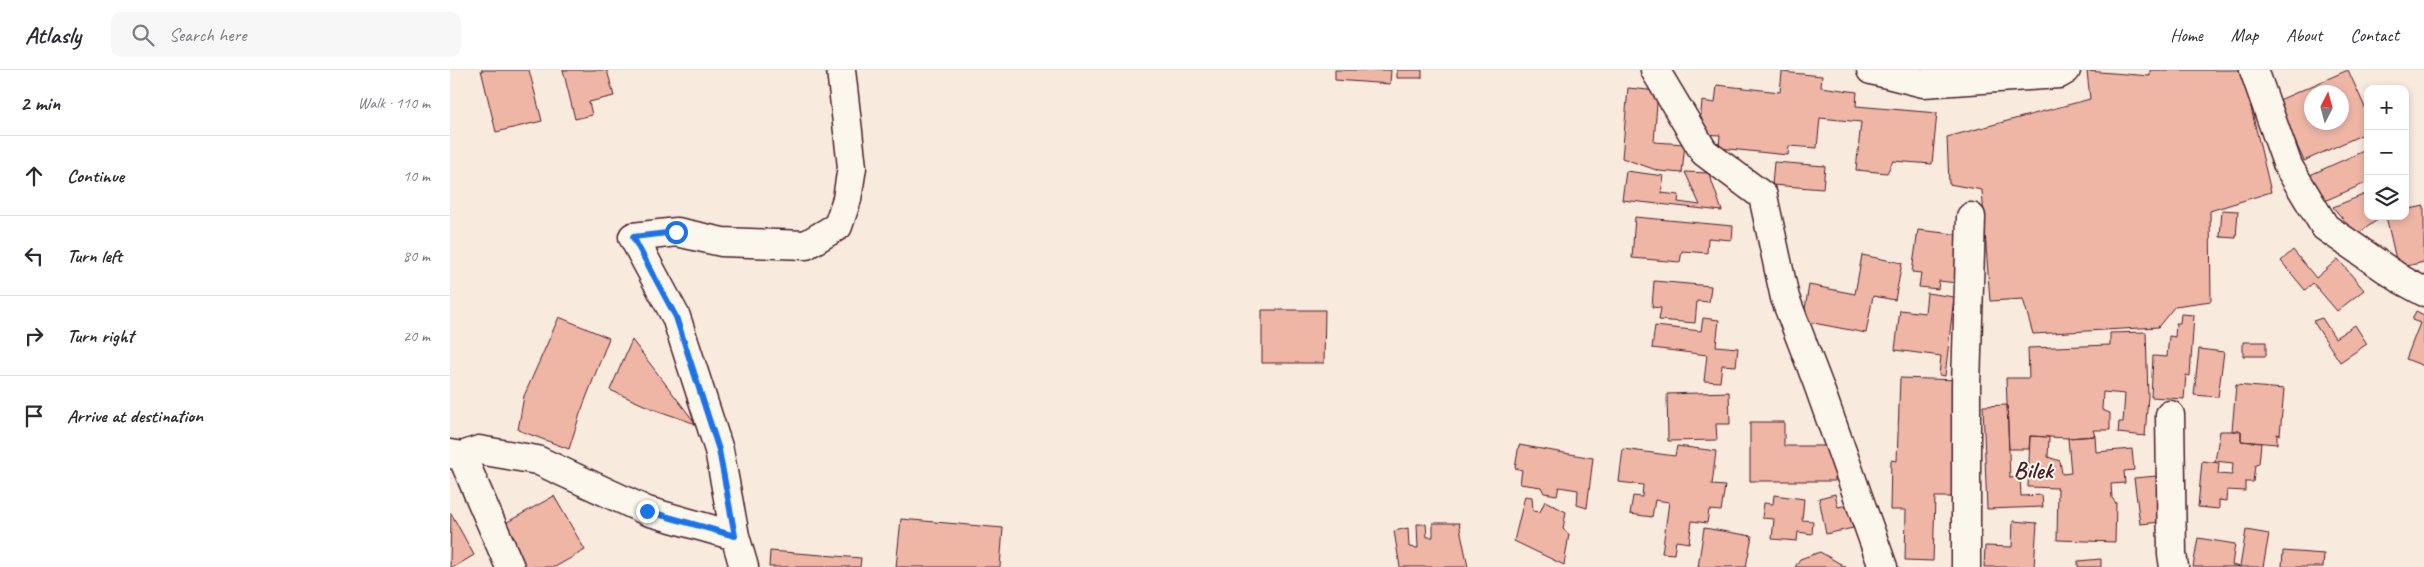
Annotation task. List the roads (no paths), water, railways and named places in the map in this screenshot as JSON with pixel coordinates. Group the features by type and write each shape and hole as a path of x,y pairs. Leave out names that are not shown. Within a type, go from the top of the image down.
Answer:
{"street":[{"path":"744,567 735,536 719,450 676,317 633,237 676,232 722,242 806,245 838,226 847,199 852,167 841,70"},
{"path":"1655,70 1704,152 1763,196 1785,298 1818,384 1883,567"},
{"path":"1871,70 1923,83 2058,74 2066,70"},
{"path":"2254,70 2288,166 2325,227 2402,280 2424,292"},
{"path":"1966,567 1966,386 1971,217"},
{"path":"2170,415 2172,554 2174,567"},
{"path":"510,567 456,455 479,450 537,460 647,511 735,536"}],"district":[{"name":"Bilek","path":"2033,470"}]}
